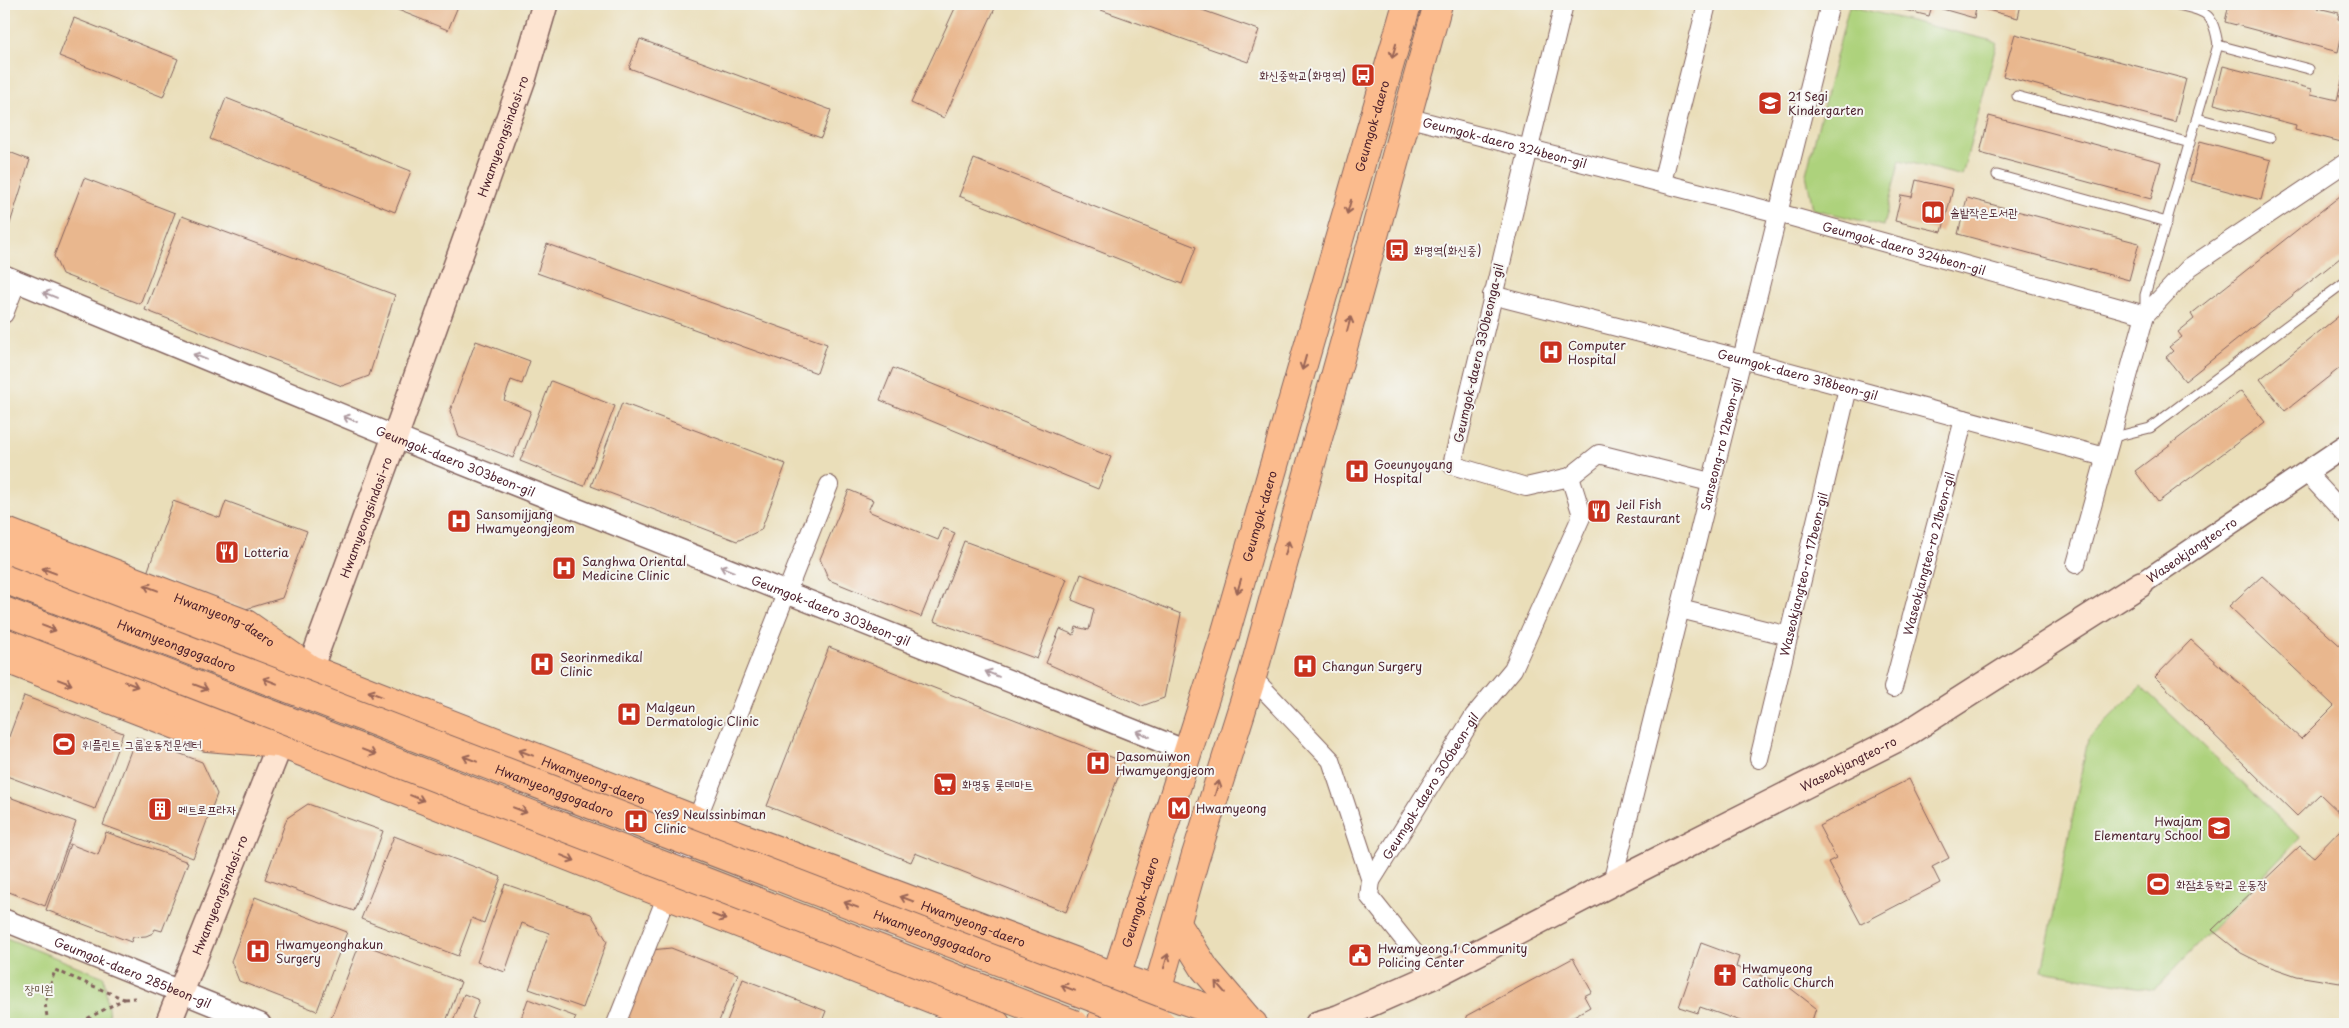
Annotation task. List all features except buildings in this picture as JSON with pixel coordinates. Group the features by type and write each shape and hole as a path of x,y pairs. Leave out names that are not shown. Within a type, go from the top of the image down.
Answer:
{"main road":[{"name":"Hwamyeongsindosi-ro","path":"168,1024 310,669 524,76 545,4"},
{"name":"Geumgok-daero","path":"1101,1024 1225,635 1407,4"},
{"path":"1146,1024 1158,991 1176,924 1252,677 1438,4"},
{"name":"Hwamyeong-daero","path":"4,531 246,624 310,669 696,820 1117,977 1253,1024"},
{"path":"4,554 310,669"},
{"name":"Hwamyeonggogadoro","path":"4,579 1162,1024"},
{"name":"Waseokjangteo-ro","path":"1318,1024 1338,1018 1433,976 1903,736 2141,584"},
{"path":"4,611 1074,1024"},
{"path":"4,635 996,1024"},
{"path":"4,658 207,737 279,743"},
{"path":"1176,924 1205,969 1253,1024"}],"street":[{"name":"Geumgok-daero 330beonga-gil","path":"1564,4 1452,466 1526,487 1570,477 1599,454 1710,482"},
{"path":"1662,182 1707,4"},
{"name":"Sanseong-ro 12beon-gil","path":"1612,883 1830,4"},
{"name":"Geumgok-daero 324beon-gil","path":"1406,117 1778,213 2145,315"},
{"path":"2076,564 2104,457 2145,315 2190,267 2345,163"},
{"name":"Geumgok-daero 303beon-gil","path":"10,278 395,437 1188,752"},
{"path":"4,314 10,278"},
{"name":"Geumgok-daero 318beon-gil","path":"1492,295 1742,359 2104,457"},
{"name":"Waseokjangteo-ro 17beon-gil","path":"1759,760 1848,388"},
{"name":"Waseokjangteo-ro 21beon-gil","path":"1893,688 1964,419"},
{"name":"Waseokjangteo-ro","path":"2141,584 2345,446"},
{"path":"2306,472 2345,514"},
{"name":"Geumgok-daero 306beon-gil","path":"1370,880 1474,716 1513,669 1582,516 1570,477"},
{"path":"616,1024 785,592 829,485"},
{"path":"1680,609 1789,636"},
{"name":"Geumgok-daero 306beon-gil","path":"1252,677 1331,760 1370,880"},
{"path":"1370,880 1369,896 1433,976"},
{"name":"Geumgok-daero 285beon-gil","path":"4,920 260,1024"}],"lane":[{"path":"2145,315 2145,295 2218,45 2215,24 2202,11 2174,4"},
{"path":"2218,45 2310,69"},
{"path":"2017,96 2190,143"},
{"path":"2196,118 2270,138"},
{"path":"1997,176 2167,222"},
{"path":"2110,438 2150,428 2345,282"}],"path":[{"path":"48,1024 45,1003 54,970 124,998 77,1024"}],"green space":[{"path":"1849,6 1997,42 1962,176 1900,160 1883,226 1813,209 1806,174"},
{"name":"화잠초등학교 운동장","path":"2141,686 2300,838 2154,990 2042,971 2088,739"},
{"name":"장미원","path":"4,937 104,977 110,1024 4,1024"}],"place":[{"name":"화신중학교(화명역)","path":"1363,75"},
{"name":"21 Segi Kindergarten","path":"1770,103"},
{"name":"솔밭작은도서관","path":"1933,212"},
{"name":"화명역(화신중)","path":"1397,250"},
{"name":"Computer Hospital","path":"1551,352"},
{"name":"Goeunyoyang Hospital","path":"1357,471"},
{"name":"Jeil Fish Restaurant","path":"1599,511"},
{"name":"Sansomijjang Hwamyeongjeom","path":"459,521"},
{"name":"Lotteria","path":"227,552"},
{"name":"Sanghwa Oriental Medicine Clinic","path":"564,568"},
{"name":"Seorinmedikal Clinic","path":"542,664"},
{"name":"Changun Surgery","path":"1305,666"},
{"name":"Malgeun Dermatologic Clinic","path":"629,714"},
{"name":"위플린트 그룹운동전문센터","path":"64,744"},
{"name":"Dasomuiwon Hwamyeongjeom","path":"1098,763"},
{"name":"화명동 롯데마트","path":"945,784"},
{"name":"Hwamyeong","path":"1179,808"},
{"name":"메트로프라자","path":"160,809"},
{"name":"Yes9 Neulssinbiman Clinic","path":"636,821"},
{"name":"Hwajam Elementary School","path":"2219,828"},
{"name":"화잠초등학교 운동장","path":"2158,884"},
{"name":"Hwamyeonghakun Surgery","path":"258,951"},
{"name":"Hwamyeong 1 Community Policing Center","path":"1360,955"},
{"name":"Hwamyeong Catholic Church","path":"1725,975"}]}
